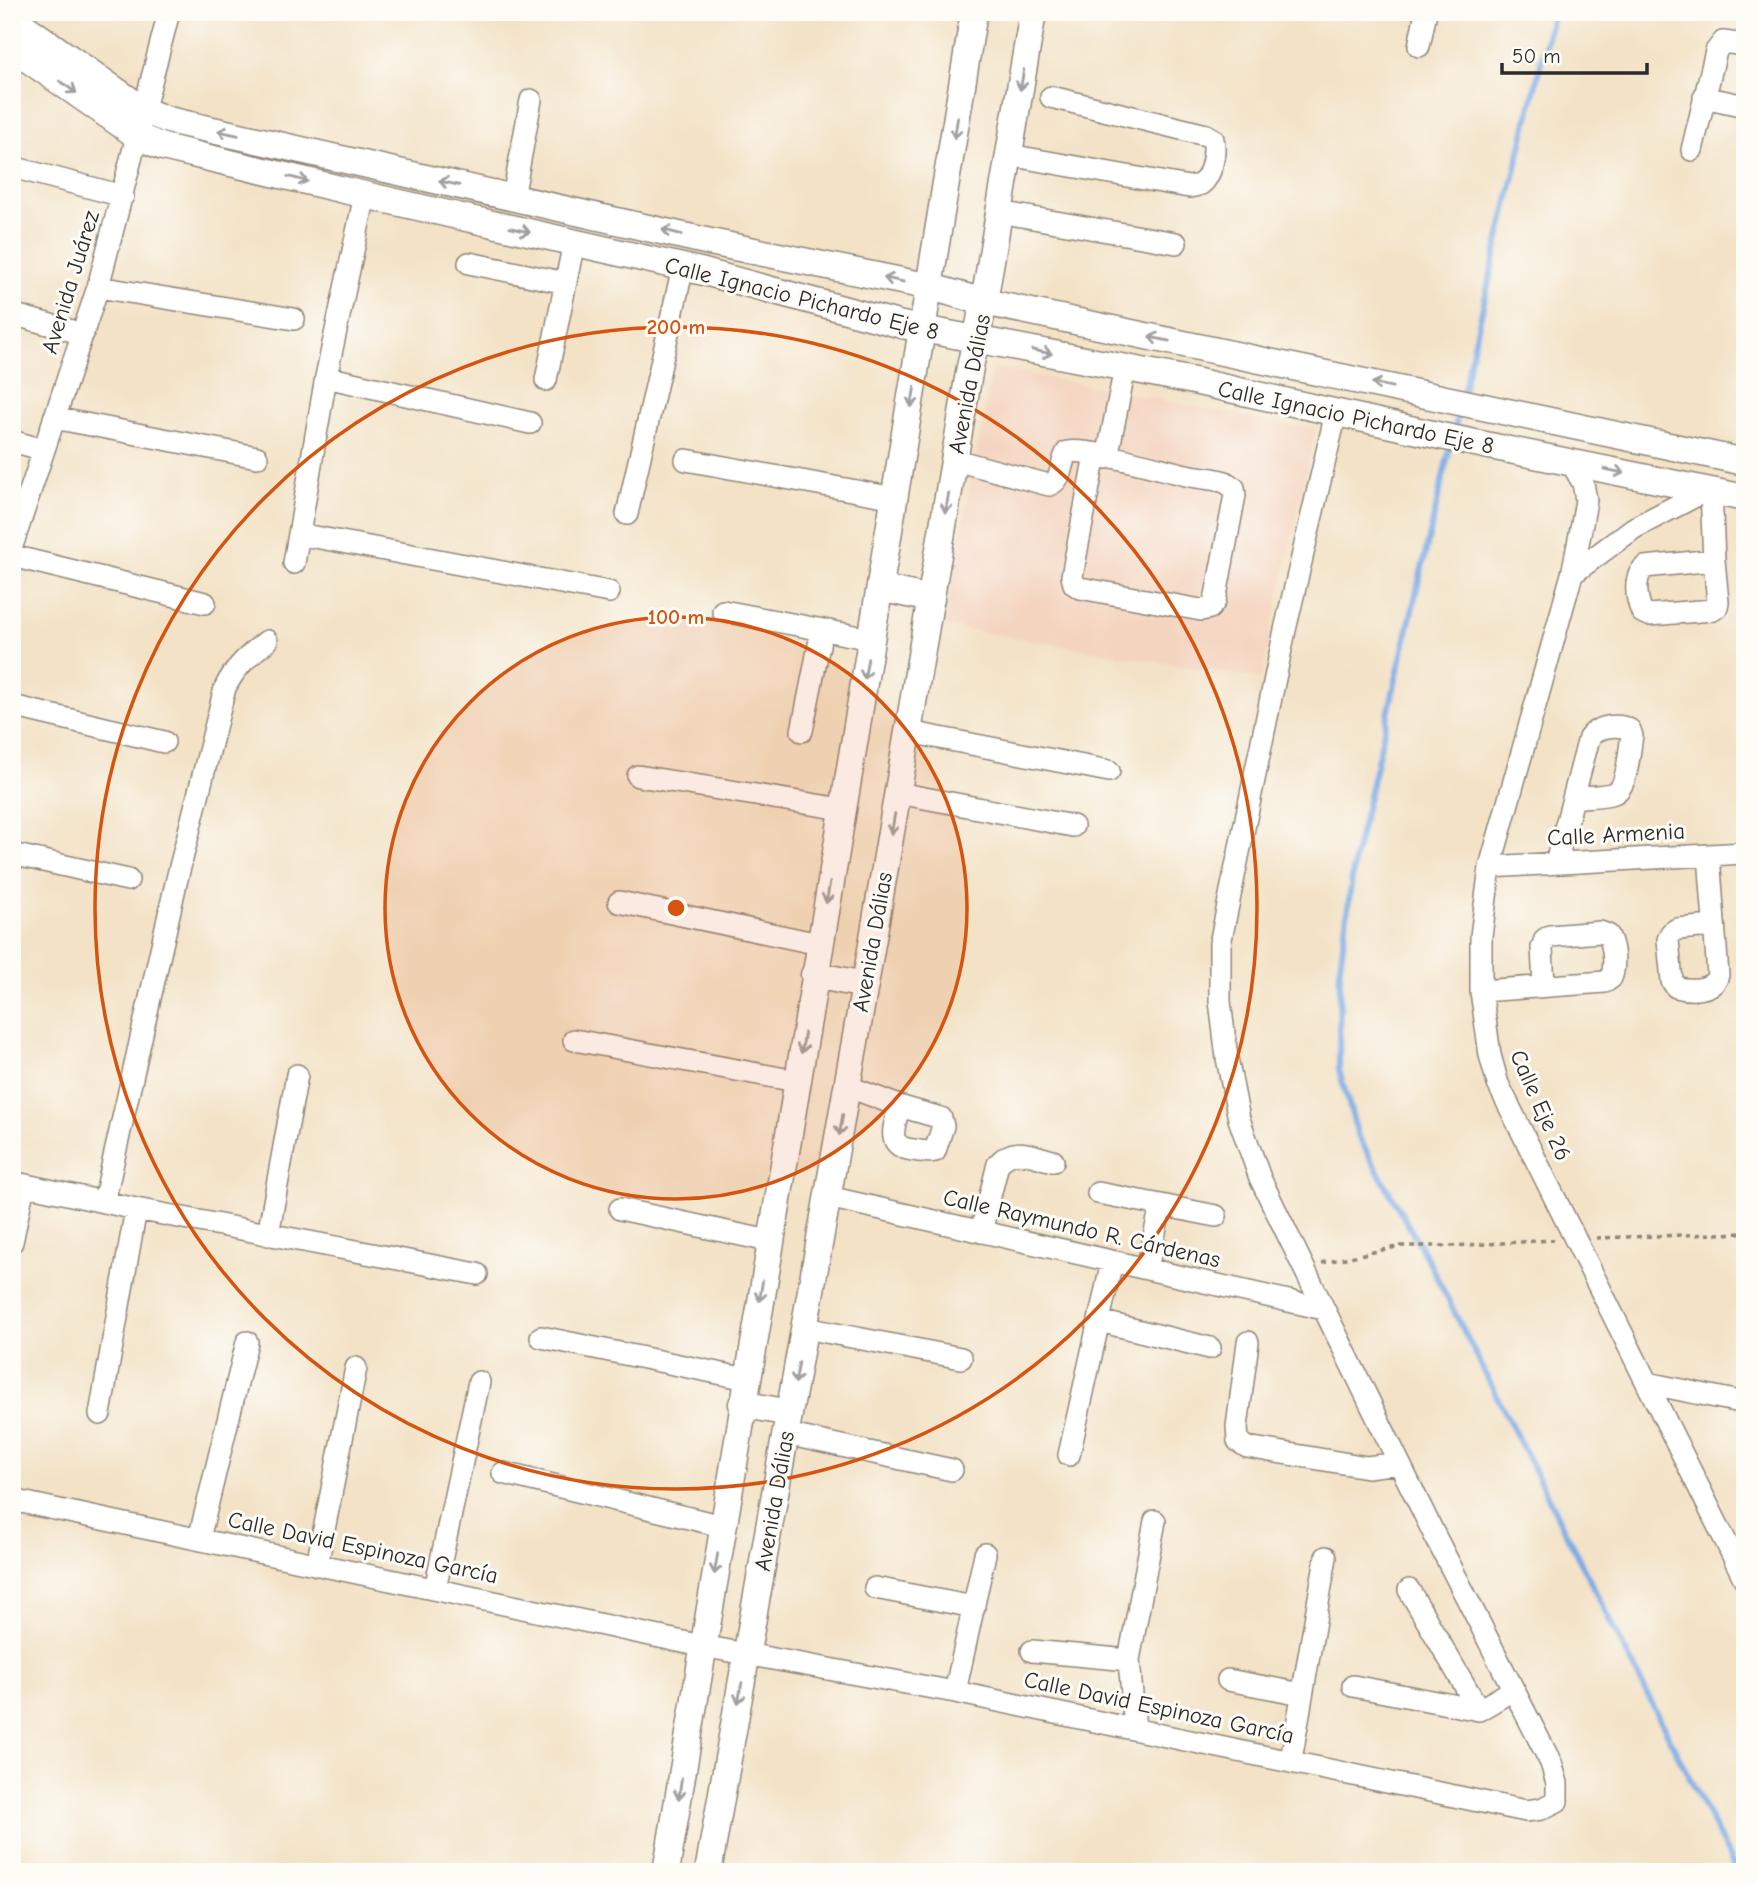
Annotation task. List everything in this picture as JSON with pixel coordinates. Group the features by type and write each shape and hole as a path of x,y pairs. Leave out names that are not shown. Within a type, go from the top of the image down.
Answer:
{"main road":[{"name":"Avenida Dálias","path":"667,1872 769,1241 925,330 974,12"},
{"name":"Avenida Dálias","path":"708,1872 848,1086 1033,12"},
{"name":"Calle Ignacio Pichardo Eje 8","path":"12,18 145,111 168,120 710,242 931,287 984,302 1745,462"},
{"name":"Calle Ignacio Pichardo Eje 8","path":"12,48 139,136 163,147 683,267 925,330 1194,382 1745,498"},
{"path":"1194,382 1200,348"},
{"path":"880,588 931,599"},
{"path":"814,975 865,985"},
{"path":"745,1391 788,1424"}],"street":[{"name":"Avenida Juárez","path":"12,546 98,287 169,12"},
{"path":"1419,46 1426,12"},
{"path":"1692,150 1716,51 1723,43 1745,45"},
{"path":"1009,155 1189,187 1200,184 1208,175 1215,148 1213,139 1206,135 1051,97"},
{"path":"1704,97 1745,106"},
{"path":"513,198 531,100"},
{"path":"12,167 123,196"},
{"path":"294,563 326,377 365,195"},
{"path":"999,212 1176,243"},
{"path":"546,380 574,242"},
{"path":"469,263 566,283"},
{"path":"627,514 683,267"},
{"path":"98,287 294,319"},
{"path":"12,314 83,334"},
{"path":"955,460 1049,485 1055,483 1059,477 1067,452 1075,451 1101,456 1226,483 1234,488 1235,495 1215,601 1210,608 1201,610 1080,588 1074,584 1072,576 1101,456 1125,368"},
{"path":"326,377 530,423"},
{"path":"1336,413 1285,630 1220,944 1220,1001 1227,1058 1240,1118 1259,1178 1513,1690 1479,1710 1353,1686"},
{"path":"54,418 257,457"},
{"path":"12,441 44,450"},
{"path":"686,460 895,498"},
{"name":"Calle Eje 26","path":"1571,462 1583,483 1586,500 1572,574 1490,867 1481,936 1481,990 1490,1055 1499,1084 1745,1580"},
{"path":"1572,574 1634,528 1709,491 1714,560"},
{"path":"299,534 608,592"},
{"path":"12,556 205,603"},
{"path":"723,611 872,639"},
{"path":"802,731 822,630"},
{"path":"104,1202 176,883 225,688 233,672 247,656 267,641"},
{"path":"12,706 164,742"},
{"path":"908,732 1109,771"},
{"path":"638,776 842,809"},
{"path":"898,793 1073,826"},
{"path":"1556,863 1574,797"},
{"name":"Calle Armenia","path":"1490,867 1745,853"},
{"path":"12,854 128,880"},
{"path":"1709,855 1714,926"},
{"path":"619,902 819,944"},
{"path":"1481,990 1544,986"},
{"path":"573,1040 796,1081"},
{"path":"268,1235 297,1075"},
{"path":"848,1086 899,1106"},
{"path":"981,1232 998,1164 1006,1156 1014,1152 1053,1161"},
{"path":"12,1242 18,1183 136,1209 477,1274"},
{"path":"1098,1193 1216,1216"},
{"name":"Calle Raymundo R. Cárdenas","path":"828,1197 1324,1309"},
{"path":"1147,1269 1161,1205"},
{"path":"100,1414 136,1209"},
{"path":"620,1209 769,1241"},
{"path":"1069,1455 1112,1262"},
{"path":"1099,1321 1210,1348"},
{"path":"805,1328 961,1358"},
{"path":"541,1337 745,1391"},
{"path":"199,1539 247,1342"},
{"path":"1248,1342 1237,1427 1238,1441 1247,1447 1341,1464 1367,1467 1399,1463"},
{"path":"317,1565 356,1368"},
{"path":"435,1589 478,1382"},
{"path":"1647,1383 1745,1403"},
{"path":"788,1424 952,1470"},
{"path":"503,1473 722,1526"},
{"name":"Calle David Espinoza García","path":"12,1500 702,1646 955,1692 1526,1811 1541,1809 1557,1801 1557,1783 1551,1763 1513,1690"},
{"path":"1135,1729 1129,1660 1156,1521"},
{"path":"955,1692 985,1554"},
{"path":"1291,1760 1326,1557"},
{"path":"874,1587 974,1607"},
{"path":"1409,1590 1479,1710"},
{"path":"1032,1651 1129,1660"},
{"path":"1228,1680 1302,1694"}],"path":[{"path":"1303,1267 1401,1245 1451,1245"}],"shaded area":[{"path":"992,367 1316,430 1261,679 944,626"}],"waterway":[{"path":"1462,395 1553,12"},
{"path":"1454,433 1459,409"},
{"path":"1451,443 1355,856 1340,967 1339,1070 1358,1136 1429,1262 1737,1872"}]}
